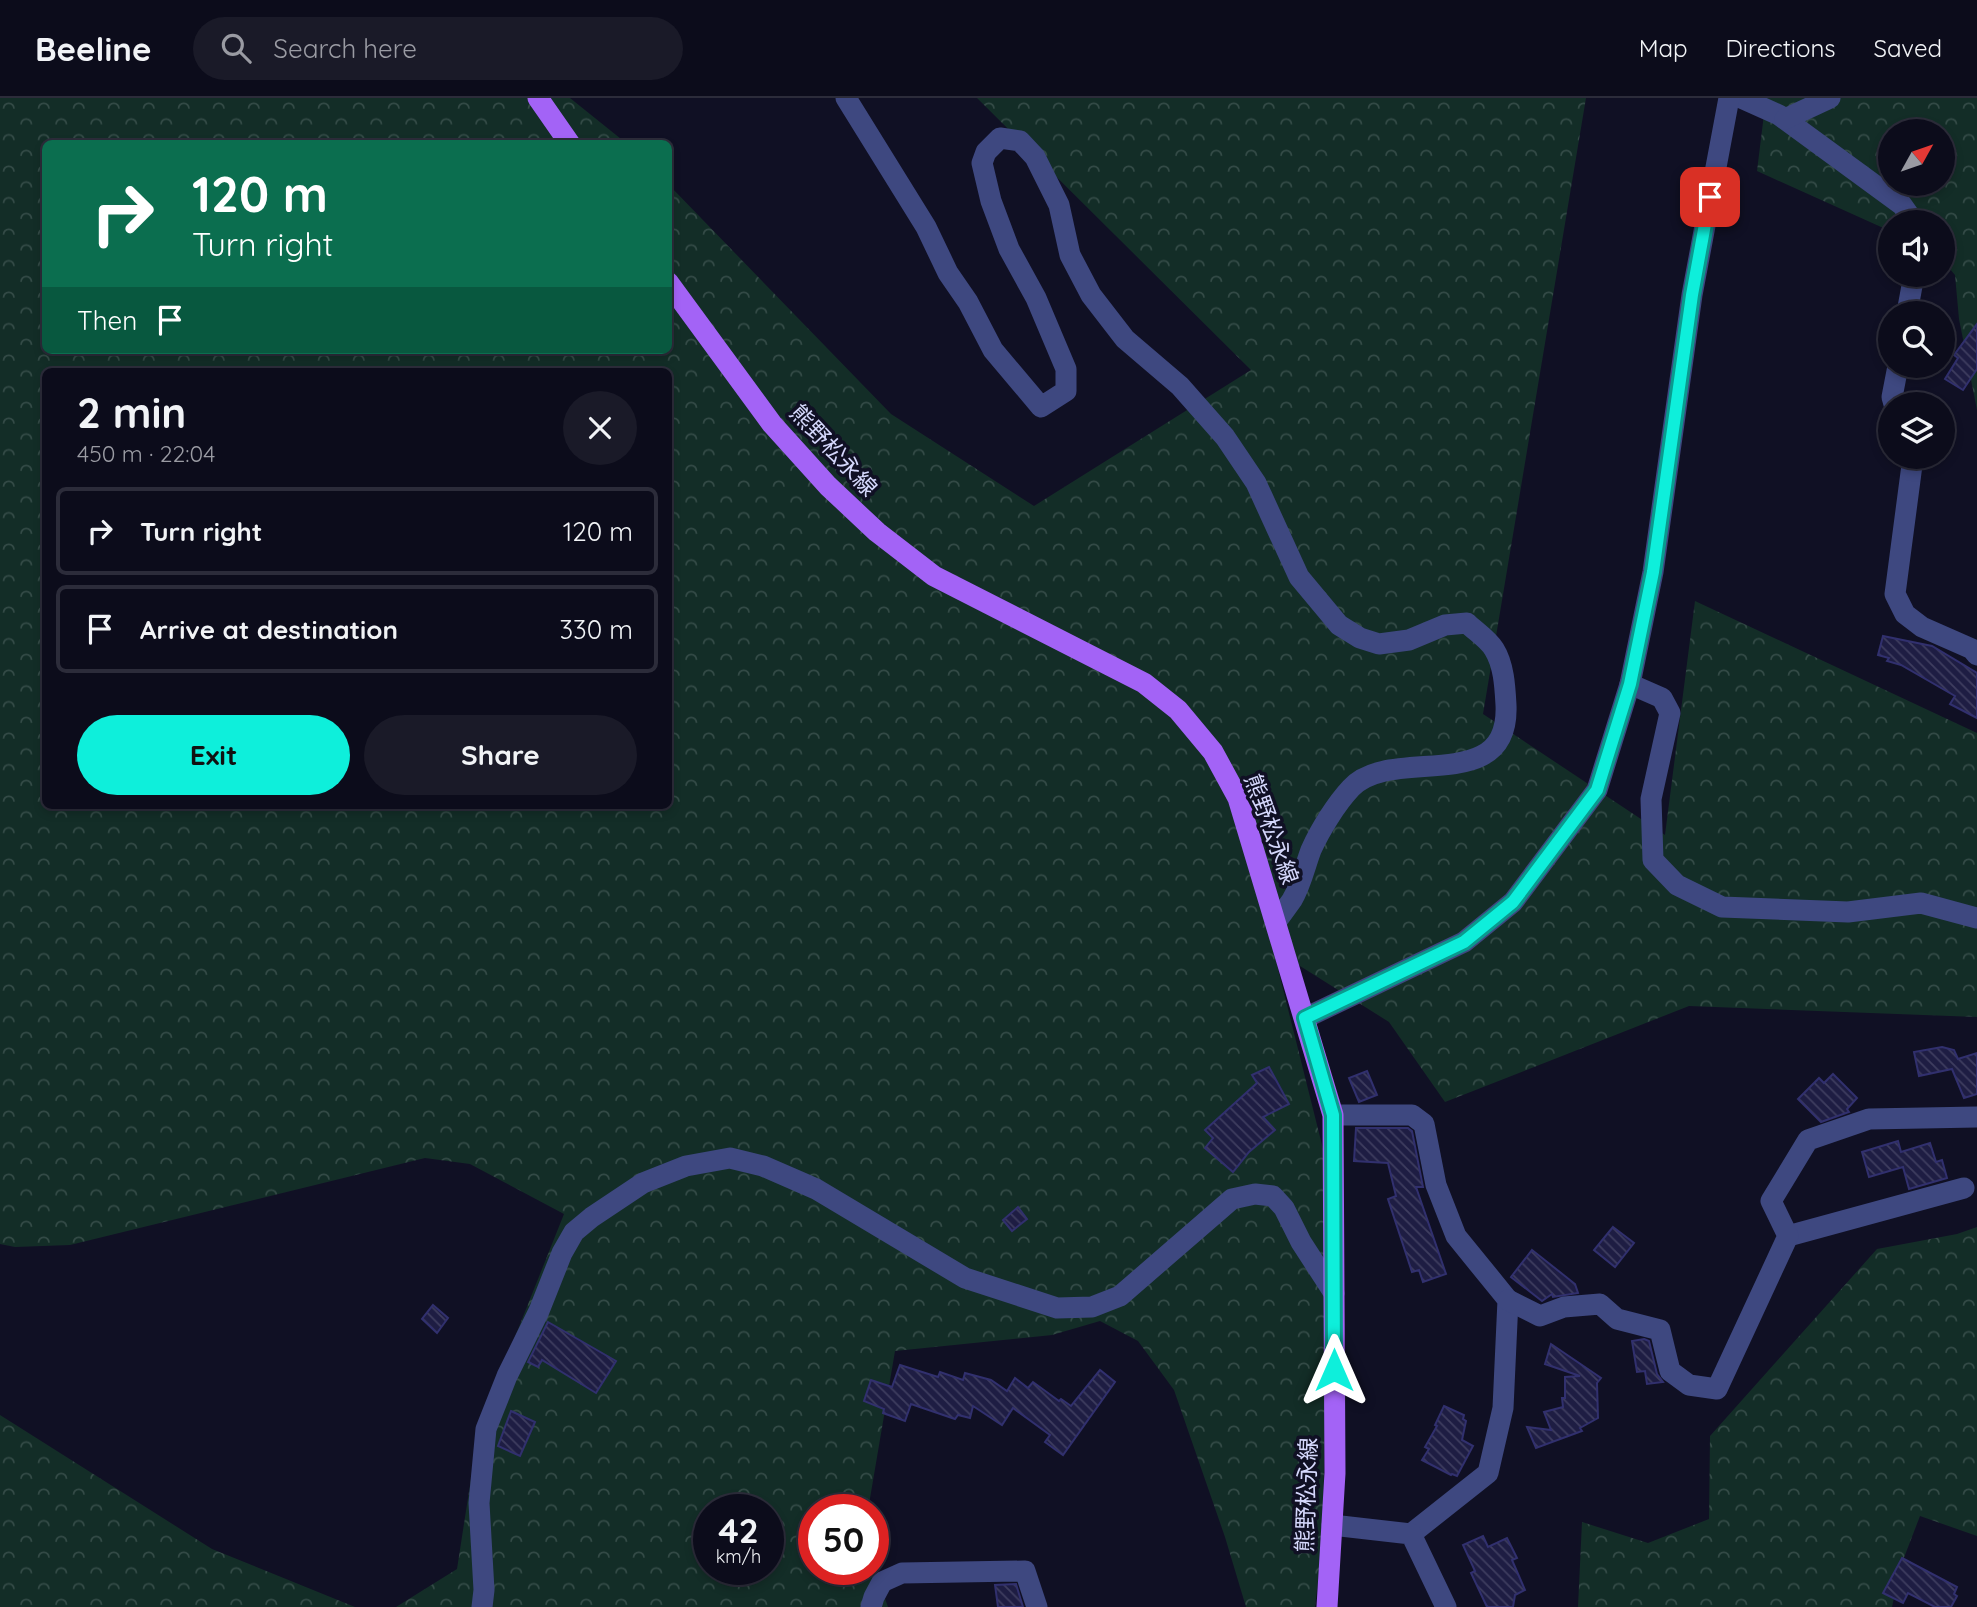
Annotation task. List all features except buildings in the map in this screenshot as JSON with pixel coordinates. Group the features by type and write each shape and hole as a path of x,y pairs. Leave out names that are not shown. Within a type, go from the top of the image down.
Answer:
{"main road":[{"path":"538,98 567,140"},
{"name":"熊野松永線","path":"672,287 772,424 828,486 877,533 934,576 1144,683 1178,710 1213,752 1238,798 1333,1115 1335,1473 1327,1607"}],"street":[{"path":"846,98 926,227 948,273 968,302 993,350 1041,407 1066,391 1066,369 1036,298 1009,249 991,201 982,163 986,152 1000,138 1020,141 1035,157 1059,205 1070,255 1091,295 1125,339 1180,386 1225,437 1256,483 1298,577 1339,625 1360,638 1379,644 1409,640 1445,625 1467,623 1493,649 1505,682 1507,722 1501,738 1487,753 1471,762 1394,771 1366,777 1352,786 1312,848 1293,898 1276,922"},
{"path":"1305,1018 1464,942 1513,902 1597,790 1630,684 1653,572 1692,295 1729,98"},
{"path":"1741,98 1785,119 1906,210"},
{"path":"1785,119 1830,98"},
{"path":"1911,469 1895,594 1905,614 1922,627 1972,649 1977,655"},
{"path":"1630,684 1662,698 1670,713 1651,799 1653,860 1677,885 1722,907 1848,912 1921,903 1977,918"},
{"path":"1333,1115 1412,1115 1424,1124 1436,1185 1456,1236 1508,1300 1540,1316 1564,1307 1600,1304 1616,1319 1660,1330 1670,1371 1689,1385 1717,1389 1788,1236 1964,1188"},
{"path":"1788,1236 1771,1201 1808,1140 1869,1119 1977,1117"},
{"path":"482,1607 484,1590 479,1503 486,1429 507,1376 539,1311 562,1252 574,1233 593,1217 643,1183 686,1166 730,1158 763,1166 816,1189 965,1278 1057,1308 1093,1307 1120,1296 1232,1199 1255,1195 1273,1196 1284,1209 1301,1242 1334,1293"},
{"path":"1332,1525 1411,1534 1488,1473 1503,1408 1508,1300"},
{"path":"1411,1534 1446,1607"},
{"path":"872,1607 874,1597 883,1582 902,1573 1025,1571 1037,1607"}],"green space":[{"path":"0,98 570,98 622,140 42,140 42,354 672,354 672,188 891,414 1034,506 1251,370 977,98 1586,98 1483,714 1665,835 1695,601 1977,733 1977,1017 1689,1006 1445,1102 1389,1022 1273,949 1328,1169 1323,1535 1315,1607 1246,1607 1225,1537 1174,1390 1138,1341 1100,1321 1052,1335 895,1351 871,1494 798,1494 798,1585 880,1585 888,1607 396,1607 457,1569 479,1427 564,1214 470,1164 425,1158 70,1245 15,1247 0,1244"},
{"path":"1766,98 1977,98 1977,410 1959,319 1955,275 1955,210 1878,210 1878,226 1757,171"},
{"path":"1977,1227 1977,1536 1920,1516 1900,1568 1892,1607 1578,1607 1582,1522 1648,1543 1709,1519 1710,1436 1877,1249 1957,1234"},
{"path":"0,1415 212,1549 355,1607 0,1607"}],"route":[{"path":"1334,1370 1333,1115 1305,1018 1464,942 1513,902 1597,790 1630,684 1653,572 1692,295 1710,197"}]}
